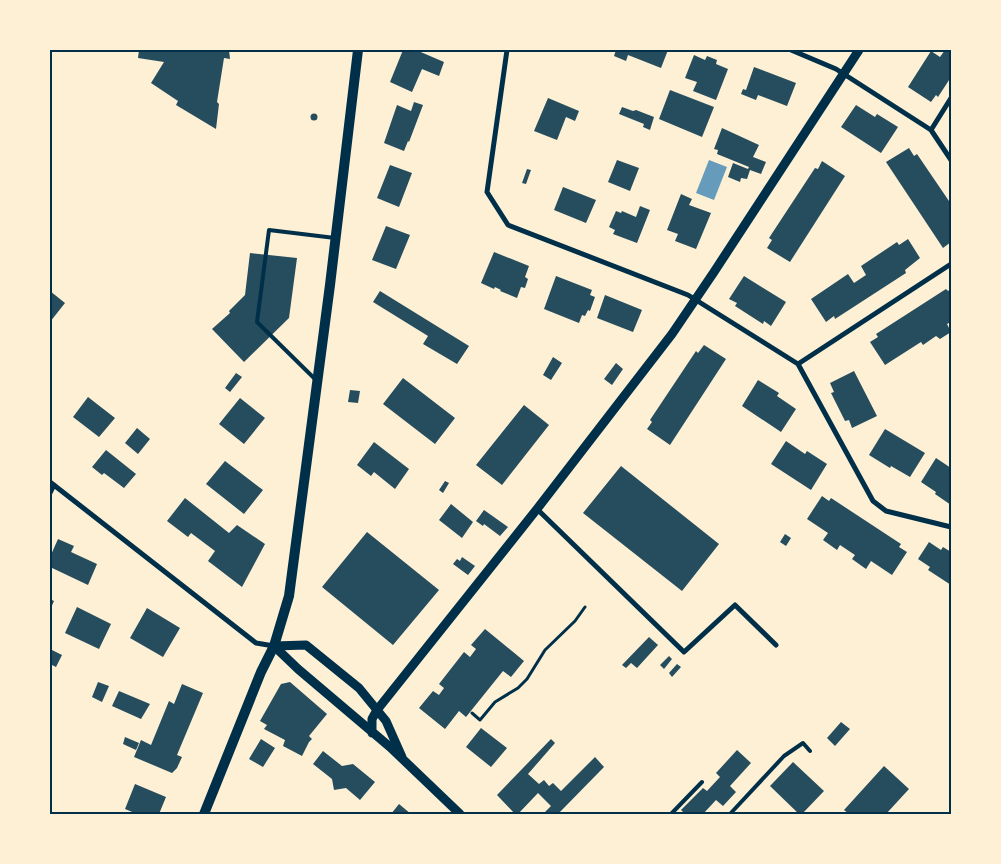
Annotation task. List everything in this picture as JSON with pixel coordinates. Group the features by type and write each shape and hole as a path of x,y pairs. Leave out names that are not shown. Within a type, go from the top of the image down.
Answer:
{"main road":[{"path":"204,814 261,672 274,646 289,596 318,381 358,50"}],"street":[{"path":"507,50 487,192 508,225 696,300 798,364 873,501 886,511 951,528"},
{"path":"791,50 836,69 931,130 951,160"},
{"path":"372,733 372,719 377,710 537,510 672,334 859,50"},
{"path":"931,130 951,98"},
{"path":"798,364 951,264"},
{"path":"50,493 52,483 256,643 274,646 306,645 359,688 386,720 404,760"},
{"path":"537,510 684,652 735,605 776,645"},
{"path":"274,646 298,670 404,760 460,814"}],"lane":[{"path":"318,381 257,322 269,230 336,238"},
{"path":"730,814 784,756 803,743 810,751"},
{"path":"671,814 702,782"}],"path":[{"path":"472,713 480,720 495,702 518,688 534,670 546,650 575,621 585,607"}],"water":[{"path":"709,160 727,167 714,200 696,193"}],"building":[{"path":"139,50 229,50 230,59 224,58 217,102 219,104 216,129 176,105 178,101 151,83 164,62 138,58"},
{"path":"403,50 416,50 444,62 439,76 422,69 412,92 390,82"},
{"path":"616,50 668,50 661,68 628,55 626,61 614,56"},
{"path":"945,50 951,50 951,77 938,97 936,95 931,102 908,87 931,51 940,57"},
{"path":"694,55 705,60 707,56 717,60 716,64 728,69 716,100 693,91 697,82 685,78"},
{"path":"754,67 796,83 787,106 758,95 756,100 741,94 743,89 746,90"},
{"path":"670,90 714,107 702,137 659,119"},
{"path":"548,98 579,111 575,121 566,117 557,140 534,131"},
{"path":"414,102 423,105 404,151 384,143 397,105 411,111"},
{"path":"856,105 875,117 877,114 898,127 881,153 841,127"},
{"path":"622,107 654,117 650,130 643,127 644,124 619,114"},
{"path":"314,113 318,117 314,121 310,117"},
{"path":"722,128 759,145 753,157 766,162 761,174 750,170 747,179 741,178 740,182 728,177 733,163 748,169 749,167 717,154 718,150 714,149"},
{"path":"909,148 914,156 917,154 951,204 951,242 943,248 886,162"},
{"path":"617,160 639,168 630,191 608,182"},
{"path":"822,161 845,176 790,262 767,248 772,240 769,238 815,168 818,169"},
{"path":"390,165 412,173 399,207 377,198"},
{"path":"527,169 531,170 526,184 522,183"},
{"path":"563,187 596,200 586,223 554,210"},
{"path":"681,194 692,199 689,205 711,213 696,249 675,241 678,234 667,230"},
{"path":"640,206 650,210 637,243 613,234 615,230 609,227 616,211 621,213 622,211 636,217"},
{"path":"386,226 410,235 396,269 372,260"},
{"path":"908,239 920,258 905,270 906,273 835,319 834,316 826,322 811,299 848,274 854,283 866,275 861,266 897,242 899,245"},
{"path":"494,252 529,266 525,277 528,279 525,288 521,287 517,298 495,287 494,289 481,283"},
{"path":"250,253 297,258 289,318 244,362 212,329 230,313 229,311 245,295"},
{"path":"556,276 592,290 590,295 595,297 590,311 588,310 585,316 582,315 579,323 544,309"},
{"path":"744,276 786,302 771,326 764,321 763,324 735,306 737,303 729,299"},
{"path":"946,289 948,291 951,289 951,322 947,324 951,332 940,339 936,336 923,345 921,342 885,365 870,342 878,337 876,334"},
{"path":"50,291 65,303 50,322"},
{"path":"380,291 469,346 457,364 423,344 428,336 373,302"},
{"path":"605,295 642,310 633,332 597,318"},
{"path":"704,345 726,359 670,445 647,429 652,422 650,420 696,351 698,353"},
{"path":"553,357 562,363 551,380 543,375"},
{"path":"616,363 623,369 612,385 604,379"},
{"path":"854,371 877,416 852,428 849,420 845,421 831,393 834,392 830,383"},
{"path":"236,373 242,377 230,392 225,388"},
{"path":"403,378 455,418 435,444 383,404"},
{"path":"758,380 779,393 777,396 796,409 781,432 742,406"},
{"path":"350,390 360,391 358,403 348,402"},
{"path":"88,397 115,418 99,437 73,417"},
{"path":"240,398 265,418 244,444 219,424"},
{"path":"524,405 549,425 502,485 476,465"},
{"path":"137,428 150,439 138,454 125,443"},
{"path":"885,429 925,453 910,477 891,466 890,468 869,455"},
{"path":"786,441 805,454 807,451 827,464 811,490 771,464"},
{"path":"374,442 409,469 395,489 374,472 371,476 357,465"},
{"path":"106,450 136,474 124,488 104,473 102,475 92,467"},
{"path":"936,458 951,468 951,505 921,482"},
{"path":"225,461 263,490 244,514 206,484"},
{"path":"621,466 719,544 682,591 583,513"},
{"path":"445,481 449,483 443,493 439,490"},
{"path":"822,496 829,501 831,498 901,544 899,547 907,552 892,575 871,561 866,569 852,559 855,555 840,545 837,550 823,540 828,533 807,519"},
{"path":"185,498 229,533 237,525 265,544 242,587 208,561 215,551 191,533 188,537 167,521"},
{"path":"451,504 473,522 462,538 439,520"},
{"path":"484,510 508,527 500,536 484,524 483,526 476,521"},
{"path":"367,532 439,590 393,645 322,587"},
{"path":"785,534 791,538 786,546 780,542"},
{"path":"58,539 74,546 71,552 97,564 88,585 50,567 50,557"},
{"path":"929,542 941,550 943,547 951,552 951,585 928,570 930,567 918,559"},
{"path":"462,557 475,566 468,575 453,564 457,559 460,561"},
{"path":"50,599 54,601 50,610"},
{"path":"77,607 111,624 99,649 65,633"},
{"path":"147,608 180,628 163,657 130,638"},
{"path":"485,629 524,661 511,677 503,671 466,717 459,711 445,729 419,708 433,691 439,695 444,688 439,684 464,652 470,657 476,649 471,645"},
{"path":"649,637 658,645 637,668 631,663 626,668 622,665"},
{"path":"50,649 62,655 56,667 50,664"},
{"path":"669,656 672,659 664,669 660,665"},
{"path":"677,664 681,667 672,677 669,673"},
{"path":"98,682 109,686 102,702 92,697"},
{"path":"290,682 327,714 309,736 312,739 302,756 283,746 285,740 264,729 267,725 260,721 281,684"},
{"path":"182,684 203,693 177,755 182,757 177,768 172,773 134,757 141,740 151,745 169,701 174,704"},
{"path":"119,691 150,704 141,719 112,706"},
{"path":"841,722 850,729 835,746 827,738"},
{"path":"481,728 507,748 491,767 466,747"},
{"path":"125,737 139,743 136,750 123,744"},
{"path":"261,739 275,748 263,767 249,759"},
{"path":"551,739 555,743 528,774 539,784 544,780 549,786 553,783 561,791 595,757 604,767 558,814 543,814 551,806 538,793 518,814 515,814 497,795"},
{"path":"737,750 751,763 730,786 736,792 723,806 716,800 703,814 685,814 681,810 703,788 707,791 720,777 716,773"},
{"path":"323,751 342,766 353,764 375,782 360,800 346,788 334,790 332,779 313,764"},
{"path":"793,762 824,791 802,814 799,814 770,786"},
{"path":"884,766 909,789 886,814 849,814 844,810"},
{"path":"135,784 166,797 159,814 137,814 125,809"},
{"path":"399,804 411,814 391,814"}]}
